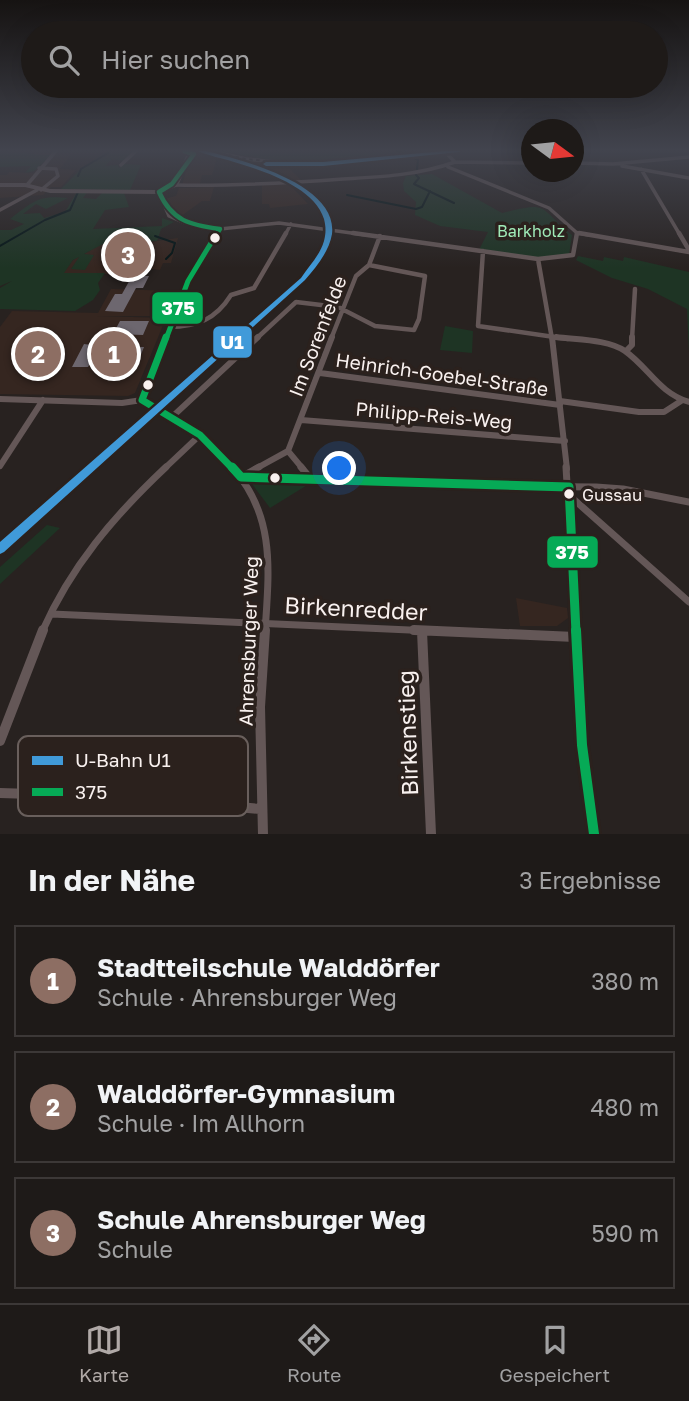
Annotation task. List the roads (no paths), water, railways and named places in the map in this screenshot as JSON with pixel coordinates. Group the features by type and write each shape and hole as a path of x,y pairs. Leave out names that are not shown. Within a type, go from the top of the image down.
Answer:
{"street":[{"path":"0,209 41,190"},
{"path":"77,190 165,190"},
{"path":"504,190 550,209 577,233 689,251"},
{"path":"653,190 689,251"},
{"path":"159,192 167,213 176,220 220,229 266,222 291,224 538,259 573,255 577,233"},
{"path":"169,327 181,327 206,320 222,310 235,293 254,288 291,224"},
{"path":"0,399 130,403 142,400 190,276 220,229"},
{"name":"Im Sorenfelde","path":"288,451 356,275 369,265 380,236"},
{"path":"483,251 478,326 627,350 653,382 681,401 689,402"},
{"path":"538,259 552,336 565,441 582,745 594,834"},
{"path":"172,417 296,302 343,309 375,327 408,331 417,326 425,276 369,265"},
{"path":"627,350 632,345 635,289"},
{"name":"Heinrich-Goebel-Straße","path":"320,373 639,412 664,412 681,401"},
{"path":"0,466 43,400"},
{"name":"Ahrensburger Weg","path":"142,400 200,435 241,477 263,518 270,562 260,707 260,809 263,834"},
{"name":"Philipp-Reis-Weg","path":"301,420 565,441"},
{"path":"0,741 68,579 91,545 200,435"},
{"path":"241,477 288,451 310,478"},
{"path":"241,477 569,491 623,489 689,502"},
{"path":"569,491 689,603"},
{"name":"Birkenredder","path":"52,614 575,637"},
{"name":"Birkenstieg","path":"422,631 430,834"},
{"path":"0,793 18,794"},
{"path":"248,808 260,809"}],"waterway":[{"path":"347,195 416,209 422,207 430,191"},
{"name":"Gussau","path":"430,191 454,203"},
{"path":"0,246 45,220 70,210 78,192"},
{"path":"155,236 175,243 172,253 166,259"}],"metro line":[{"name":"U1","path":"0,549 303,279 324,248 329,227 324,211 303,190"}],"place":[{"name":"Schule Ahrensburger Weg","path":"128,255"},
{"name":"Walddörfer-Gymnasium","path":"38,354"},
{"name":"Stadtteilschule Walddörfer","path":"114,354"},
{"name":"Gussau","path":"569,494"}],"park label":[{"name":"Barkholz","path":"531,231"}]}
